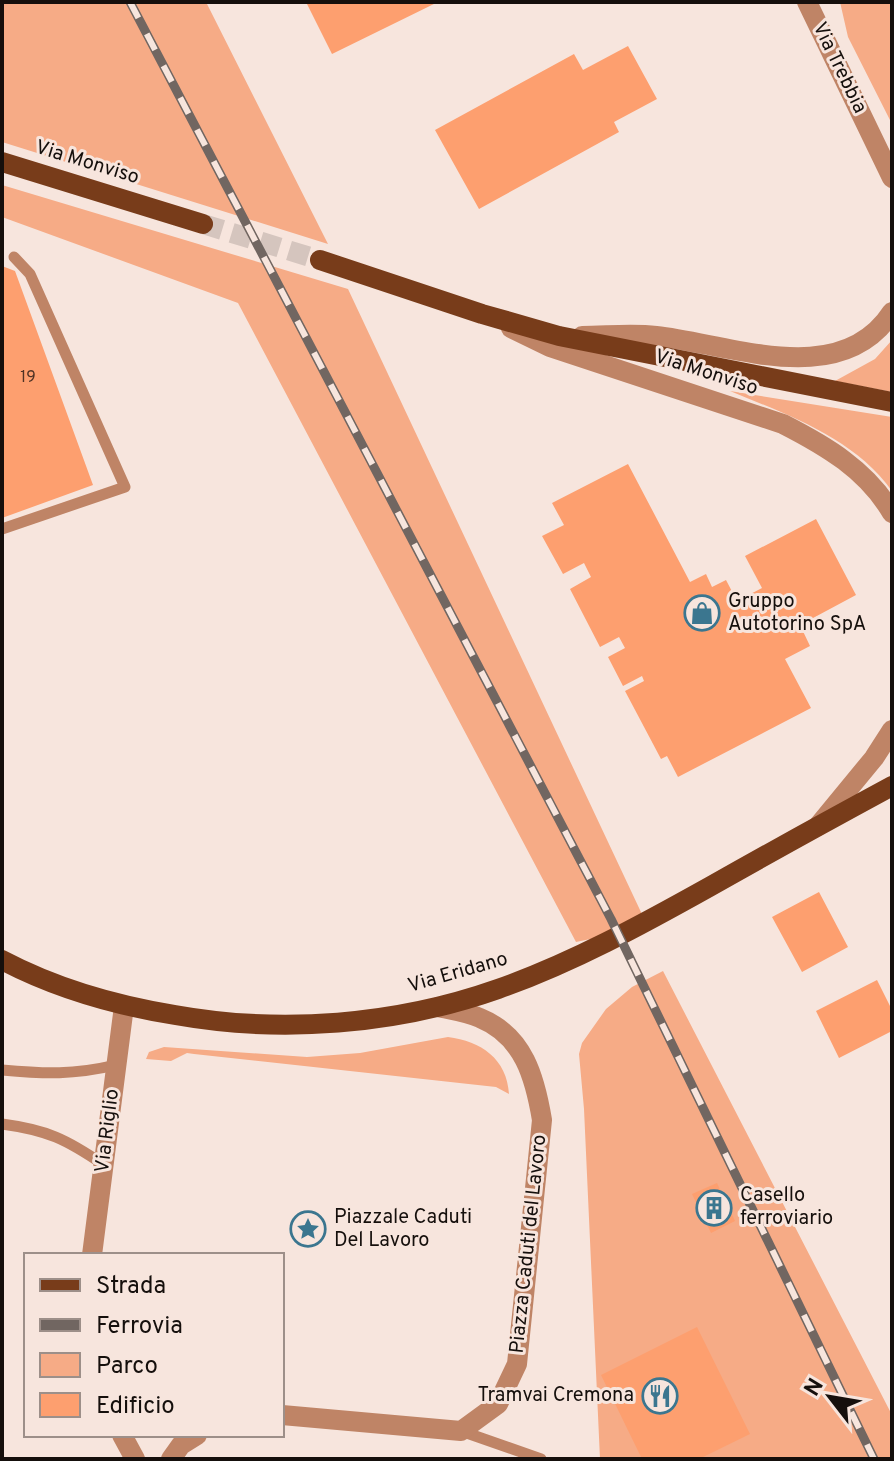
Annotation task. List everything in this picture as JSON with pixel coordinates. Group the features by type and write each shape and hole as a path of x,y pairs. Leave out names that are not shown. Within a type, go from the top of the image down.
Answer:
{"main road":[{"name":"Via Monviso","path":"2,162 203,224"},
{"name":"Via Monviso","path":"320,260 559,336 892,402"},
{"name":"Via Eridano","path":"2,960 77,993 124,1006 200,1020 258,1025 317,1024 365,1020 438,1007 499,989 603,944 892,786"}],"street":[{"name":"Via Trebbia","path":"807,2 892,178"},
{"path":"559,336 654,335 775,357 830,355 861,343 885,323 892,312"},
{"name":"Via Monviso","path":"482,314 550,347 783,424 847,462 870,481 892,513"},
{"path":"818,826 874,758 892,730"},
{"name":"Via Riglio","path":"92,1253 124,1006"},
{"name":"Piazza Caduti del Lavoro","path":"438,1007 480,1018 507,1034 525,1058 535,1082 542,1120 517,1364 498,1404 461,1431"},
{"path":"284,1415 461,1431"},
{"path":"123,1437 135,1459"},
{"path":"171,1459 181,1445 194,1437"}],"lane":[{"path":"2,529 125,487 30,274 14,257"},
{"path":"2,1070 57,1075 116,1065"},
{"path":"2,1124 46,1131 74,1144 104,1165"},
{"path":"461,1431 541,1459"}],"green space":[{"path":"2,2 206,2 328,244 2,142"},
{"path":"840,2 892,2 892,124 848,37"},
{"path":"2,185 348,289 648,927 576,942 238,303 2,217"},
{"path":"892,340 892,392 835,381 875,359"},
{"path":"730,391 892,417 892,491 877,472 839,442 797,419"},
{"path":"663,971 892,1415 892,1459 600,1459 579,1054 582,1043 606,1009 632,987"},
{"path":"448,1037 471,1043 490,1054 503,1071 509,1094 496,1087 187,1053 171,1061 146,1059 149,1052 164,1047 307,1057 360,1053"}],"building":[{"path":"306,2 438,2 332,54"},
{"path":"628,46 657,99 614,122 619,132 479,209 435,130 574,54 583,70"},
{"path":"2,266 15,271 93,485 2,518"},
{"name":"Gruppo Autotorino SpA","path":"628,464 690,582 706,574 712,587 726,580 737,601 762,588 745,556 816,519 856,595 800,625 810,646 785,659 811,708 678,777 667,756 661,759 625,691 644,681 642,676 623,686 608,657 625,648 619,637 600,647 570,589 591,577 584,563 563,574 542,536 564,525 552,503"},
{"path":"819,892 848,947 802,972 772,917"},
{"path":"877,980 892,1010 892,1031 839,1058 816,1011"},
{"name":"Casello ferroviario","path":"717,1183 735,1221 711,1233 692,1194"},
{"path":"697,1327 750,1434 699,1459 642,1459 601,1375"}],"tunnel":[{"path":"203,224 320,260"}],"railway":[{"path":"130,2 611,919 874,1459"}],"place":[{"name":"Gruppo Autotorino SpA","path":"702,613"},
{"name":"Casello ferroviario","path":"714,1208"},
{"name":"Piazzale Caduti Del Lavoro","path":"308,1229"},
{"name":"Tramvai Cremona","path":"660,1396"}]}
